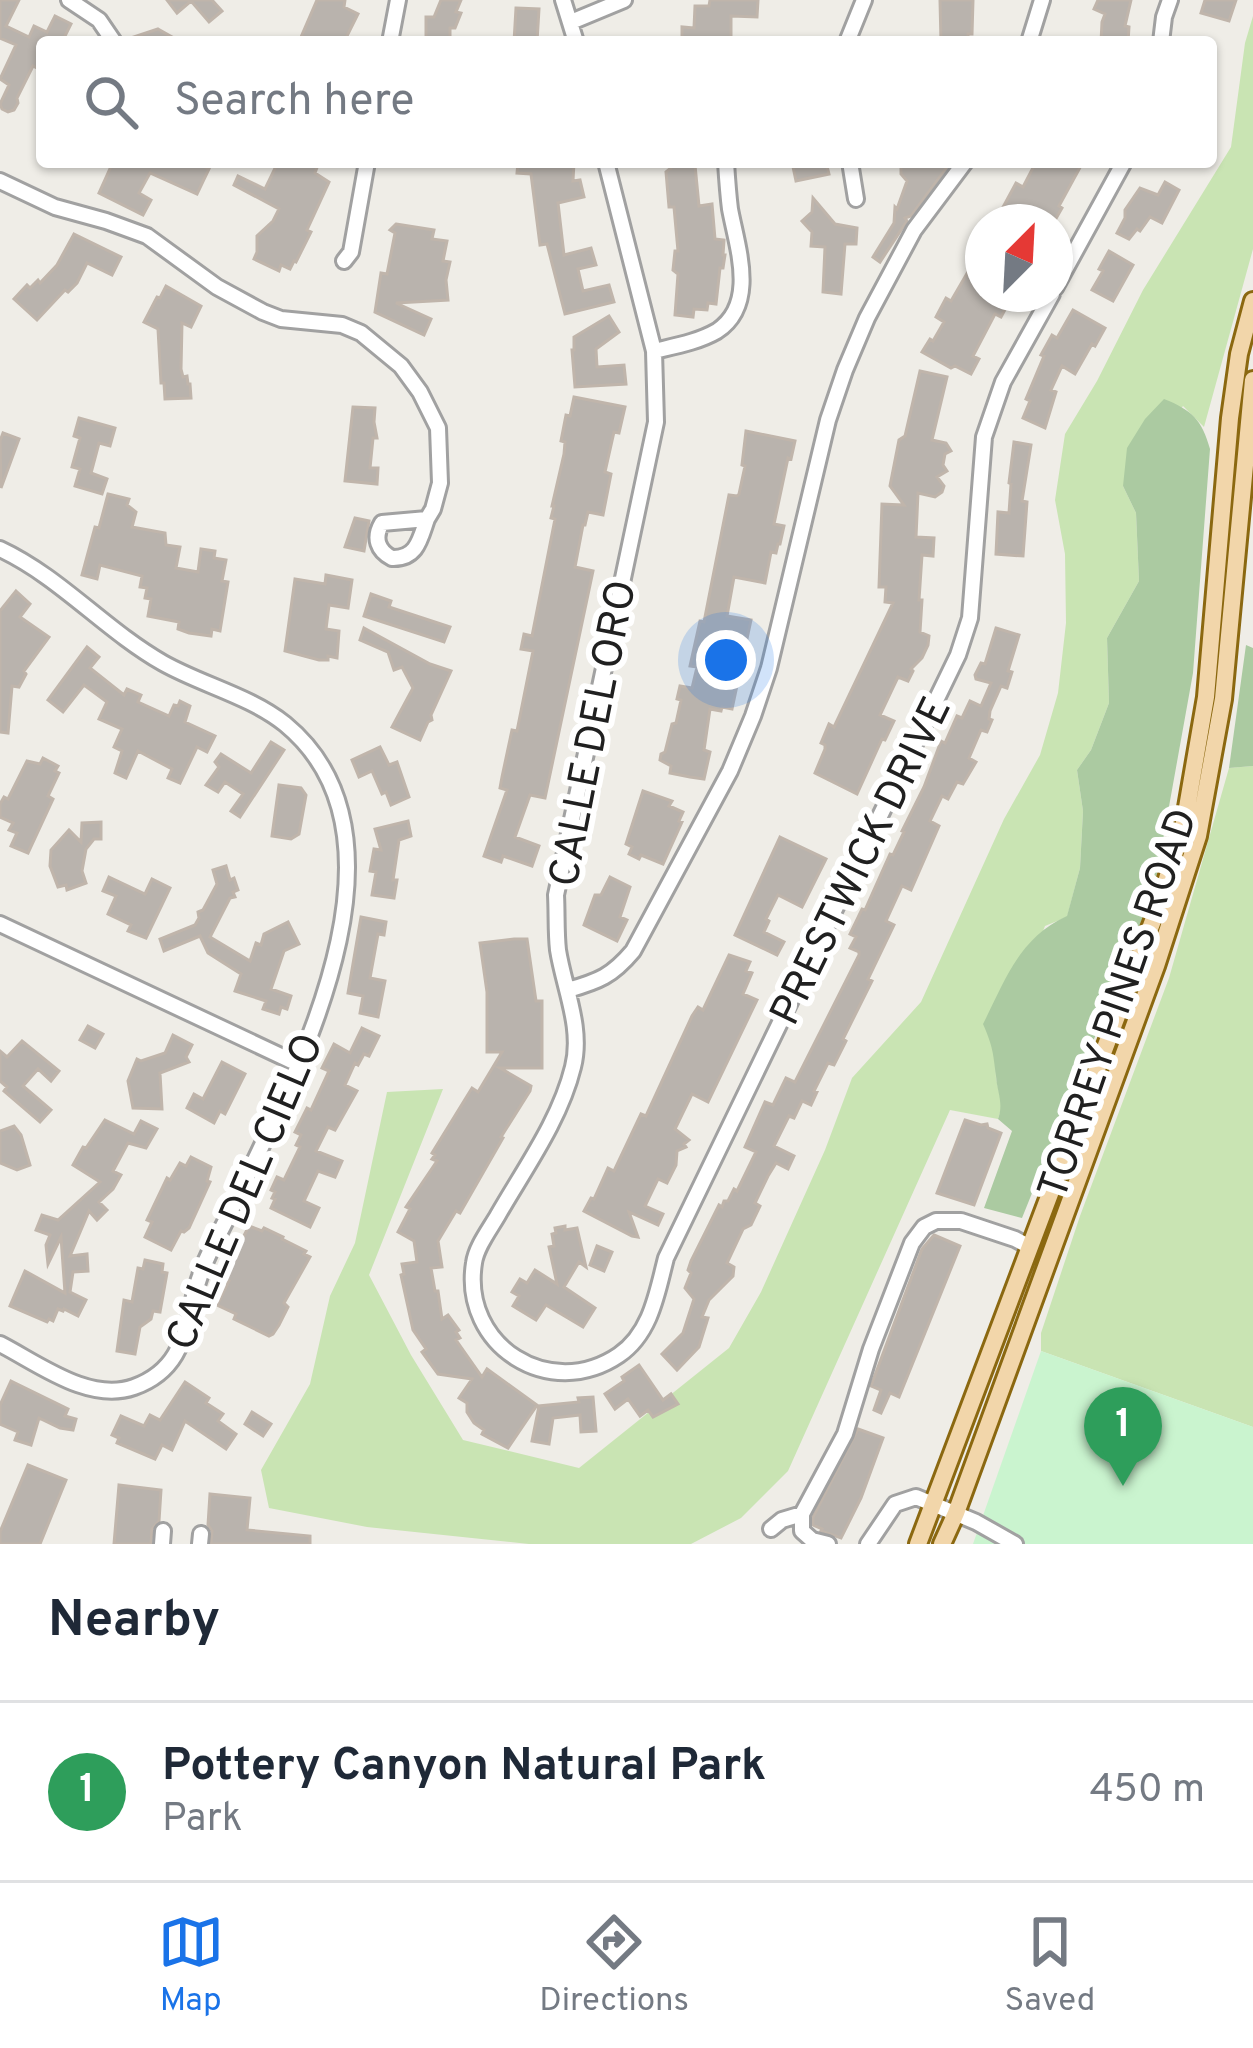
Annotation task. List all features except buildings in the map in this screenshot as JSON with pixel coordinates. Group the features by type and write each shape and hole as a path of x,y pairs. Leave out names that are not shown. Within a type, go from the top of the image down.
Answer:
{"main road":[{"name":"TORREY PINES ROAD","path":"942,1544 945,1508 1030,1247 1160,902 1185,819 1207,697 1230,418 1253,301"},
{"name":"TORREY PINES ROAD","path":"918,1544 945,1508 1156,966 1198,836 1223,699 1253,380"}],"street":[{"path":"69,0 99,20 110,36"},
{"path":"391,36 398,0"},
{"path":"563,0 574,36"},
{"path":"571,22 624,0"},
{"path":"849,36 864,0"},
{"path":"1031,36 1042,0"},
{"path":"1162,36 1171,0"},
{"path":"344,261 351,252 367,168"},
{"name":"CALLE DEL ORO","path":"568,1374 536,1368 497,1345 472,1294 474,1258 558,1108 575,1064 574,1015 558,948 556,895 656,422 654,351 608,168"},
{"path":"654,351 694,341 718,330 733,316 742,274 726,168"},
{"path":"851,168 856,200"},
{"path":"568,990 603,980 634,951 730,771 770,668 828,420 845,370 914,230 960,168"},
{"name":"PRESTWICK DRIVE","path":"1073,255 1121,168"},
{"path":"0,181 55,207 147,236 262,312 281,319 342,325 362,333 401,366 438,428 440,483 427,519"},
{"name":"PRESTWICK DRIVE","path":"568,1374 600,1366 624,1352 643,1331 666,1258 958,655 970,617 984,437 1003,382 1041,312"},
{"name":"CALLE DEL CIELO","path":"0,548 22,559 164,664 284,723 312,752 339,802 348,850 343,915 328,987 300,1065 200,1275 186,1335 169,1366 132,1388 106,1390 82,1386 0,1344"},
{"path":"0,924 300,1065"},
{"path":"828,1544 802,1531 802,1514 844,1434 912,1243 924,1227 936,1221 962,1221 1030,1247"},
{"path":"868,1544 896,1504 916,1497 1015,1544"},
{"path":"771,1529 802,1514"}],"green space":[{"path":"1253,16 1253,249 1204,427 1183,406 1123,486 1136,513 1139,581 1107,638 1109,703 1091,750 1077,770 1083,811 1080,868 1067,917 1045,926 995,1051 1002,1106 998,1119 950,1110 788,1471 741,1518 691,1544 529,1544 367,1527 269,1508 261,1470 310,1384 330,1296 355,1243 387,1092 443,1089 369,1275 463,1440 579,1468 729,1348 761,1292 852,1078 921,1002 1004,819 1040,755 1058,693 1066,623 1065,554 1055,500 1065,434 1143,290 1231,147"},
{"path":"1164,399 1194,417 1210,449 1193,673 1154,890 1022,1218 984,1208 1012,1131 998,1119 993,1055 983,1024 1025,948 1067,916 1080,868 1083,811 1077,770 1091,750 1109,703 1107,638 1139,581 1136,513 1123,486 1127,448"},
{"path":"1246,645 1253,648 1253,766 1229,768"},
{"path":"1253,766 1253,1427 1041,1351 1041,1333 1169,978 1229,768"},
{"path":"1041,1351 1253,1427 1253,1544 973,1544"}],"place":[{"name":"Pottery Canyon Natural Park","path":"1123,1486"}]}
